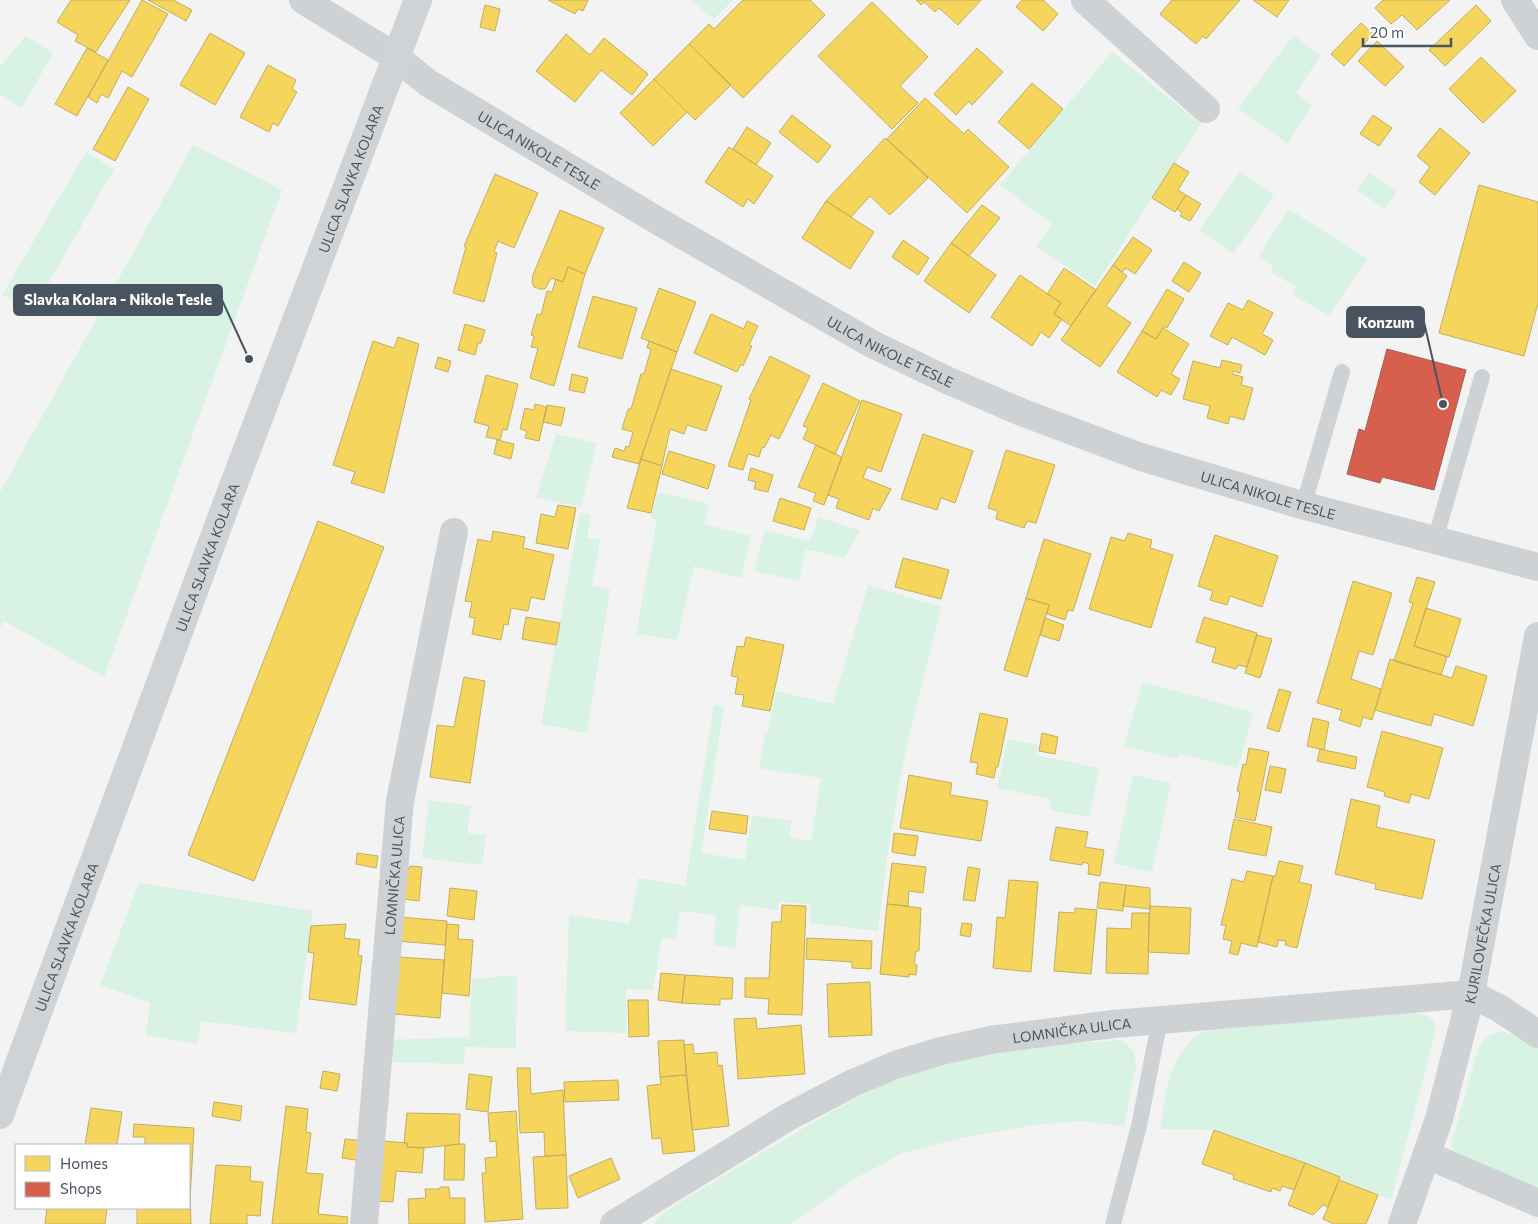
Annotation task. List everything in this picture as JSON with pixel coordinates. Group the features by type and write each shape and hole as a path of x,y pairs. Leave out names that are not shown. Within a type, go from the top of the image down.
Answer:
{"main road":[{"name":"ULICA SLAVKA KOLARA","path":"0,1116 106,827 418,0"}],"street":[{"name":"ULICA NIKOLE TESLE","path":"303,0 396,57 428,83 566,166 872,344 949,381 1021,412 1141,457 1306,506 1538,568"},
{"path":"1085,0 1206,109"},
{"path":"1515,0 1538,36"},
{"name":"LOMNIČKA ULICA","path":"364,1224 397,828 406,773 454,532"},
{"name":"KURILOVEČKA ULICA","path":"1402,1224 1439,1118 1471,994 1538,636"},
{"path":"1471,994 1499,1008 1538,1034"},
{"name":"LOMNIČKA ULICA","path":"630,1220 788,1118 853,1083 895,1065 941,1051 991,1040 1160,1019 1471,994"},
{"path":"1426,1155 1538,1203"}],"lane":[{"path":"1306,506 1308,490 1342,372"},
{"path":"1435,540 1482,377"},
{"path":"1113,1224 1138,1126 1160,1019"}],"green space":[{"path":"691,0 733,0 714,19"},
{"path":"1294,35 1320,56 1296,93 1312,105 1288,144 1238,108"},
{"path":"26,36 53,53 22,108 0,94 0,66"},
{"path":"1112,52 1201,124 1095,286 1036,246 1052,224 1000,185"},
{"path":"193,145 282,190 104,677 4,621 0,628 0,492"},
{"path":"86,152 114,169 33,310 2,295"},
{"path":"1240,172 1274,195 1233,254 1199,230"},
{"path":"1369,173 1397,192 1385,209 1357,190"},
{"path":"1289,209 1367,259 1329,315 1293,295 1296,287 1271,272 1273,266 1258,257"},
{"path":"556,434 597,443 581,507 536,498"},
{"path":"658,492 709,504 704,524 751,536 741,578 694,566 677,640 636,634 657,520 651,518"},
{"path":"580,513 591,515 587,538 600,540 592,585 610,590 587,733 541,724"},
{"path":"819,517 860,531 845,558 806,549 799,581 754,571 765,530 809,542"},
{"path":"868,585 941,607 906,749 888,848 878,931 810,923 810,904 779,902 778,910 740,905 735,948 714,945 716,915 680,911 676,939 662,938 653,990 626,989 626,1033 565,1031 569,915 630,924 638,878 685,886 714,705 724,707 701,853 745,860 752,815 792,821 789,837 811,841 821,778 759,768 765,732 768,732 776,691 833,704"},
{"path":"1143,682 1253,712 1238,768 1180,754 1178,759 1124,746"},
{"path":"1008,739 1038,745 1036,755 1099,768 1090,817 1050,810 1051,799 997,788"},
{"path":"1133,775 1171,783 1152,872 1114,863"},
{"path":"429,800 471,806 467,833 486,835 482,865 422,858"},
{"path":"139,883 313,911 296,1033 201,1021 198,1044 146,1035 150,1003 100,985"},
{"path":"517,975 516,1048 465,1047 464,1064 388,1062 390,1040 469,1037 472,979"},
{"path":"1411,1012 1428,1016 1433,1020 1436,1030 1391,1200 1339,1180 1340,1177 1283,1155 1283,1153 1214,1130 1160,1129 1171,1073 1176,1060 1193,1039 1205,1031"},
{"path":"1502,1032 1520,1036 1538,1048 1538,1192 1455,1154 1451,1145 1478,1049 1488,1037"},
{"path":"1121,1040 1134,1052 1136,1066 1124,1126 1078,1121 1034,1125 965,1137 903,1153 856,1178 790,1224 654,1224 657,1218 669,1209 756,1156 865,1094 901,1078 928,1069 982,1056 1037,1048"}],"building: Homes":[{"path":"71,0 130,0 96,52 75,41 78,35 57,22"},
{"path":"142,0 168,14 132,77 122,71 108,98 101,94 97,103 88,97"},
{"path":"148,0 173,0 192,10 186,21"},
{"path":"548,0 588,0 583,11 578,9 575,14"},
{"path":"743,0 810,0 825,15 743,98 689,44 709,24 714,29"},
{"path":"916,0 981,0 958,25 939,8 935,12 924,2 921,5"},
{"path":"1022,0 1043,0 1058,14 1043,31 1016,7"},
{"path":"1172,0 1240,0 1206,39 1203,36 1196,44 1160,14"},
{"path":"1253,0 1289,0 1277,17"},
{"path":"1383,0 1450,0 1417,30 1402,15 1391,24 1375,8"},
{"path":"872,2 928,57 900,86 918,103 892,129 818,56"},
{"path":"485,5 500,9 495,31 480,27"},
{"path":"1476,5 1491,21 1445,66 1429,50"},
{"path":"1361,23 1373,34 1344,66 1331,54"},
{"path":"210,33 245,53 215,105 180,85"},
{"path":"566,34 590,55 604,38 648,74 632,95 601,70 575,102 536,71"},
{"path":"1377,41 1404,67 1385,86 1358,61"},
{"path":"689,44 731,85 695,120 654,79"},
{"path":"87,48 108,60 77,116 55,104"},
{"path":"977,48 1003,72 972,105 969,101 956,115 934,94"},
{"path":"1481,57 1516,91 1483,123 1449,89"},
{"path":"268,65 296,80 292,89 297,92 278,126 273,123 269,132 240,117"},
{"path":"654,79 687,112 653,146 620,113"},
{"path":"1032,83 1063,109 1029,149 998,122"},
{"path":"128,87 149,99 115,161 93,149"},
{"path":"925,98 964,134 968,129 1009,167 967,213 887,139"},
{"path":"792,115 831,146 818,163 779,132"},
{"path":"1373,115 1392,128 1379,146 1360,134"},
{"path":"747,127 771,143 756,165 733,149"},
{"path":"1440,128 1470,153 1435,195 1419,182 1430,167 1417,156"},
{"path":"885,138 928,178 890,215 870,196 851,217 826,201"},
{"path":"729,147 773,176 754,204 748,199 743,207 705,182"},
{"path":"1174,163 1189,172 1178,190 1186,195 1175,212 1152,198"},
{"path":"495,174 538,193 514,248 498,241 494,252 497,253 484,302 453,293 466,247 464,246"},
{"path":"1479,185 1538,202 1538,303 1524,356 1439,333"},
{"path":"1186,195 1201,204 1190,221 1180,216 1182,213 1177,209"},
{"path":"826,201 874,232 850,269 802,238"},
{"path":"982,205 1000,218 969,256 951,243"},
{"path":"560,210 604,228 585,274 568,267 563,282 551,278 545,289 540,289 534,287 532,282 533,275"},
{"path":"1133,237 1152,250 1135,274 1126,268 1122,272 1113,265"},
{"path":"903,240 929,258 918,275 892,257"},
{"path":"951,243 996,275 969,313 924,281"},
{"path":"1184,262 1201,273 1189,292 1172,281"},
{"path":"1113,265 1127,276 1106,306 1131,323 1100,367 1061,340"},
{"path":"568,267 585,274 554,386 530,378 538,348 531,347 534,336 531,335 537,314 541,315 547,291 552,292 556,279 563,282"},
{"path":"1064,268 1096,290 1071,326 1054,314 1061,303 1047,294"},
{"path":"1020,275 1061,303 1054,314 1062,319 1049,338 1041,332 1032,346 991,317"},
{"path":"659,288 696,302 677,352 641,338"},
{"path":"1167,289 1184,299 1167,328 1164,326 1156,339 1142,331"},
{"path":"593,296 637,308 622,359 578,347"},
{"path":"1248,300 1273,313 1262,334 1273,340 1265,355 1232,337 1228,345 1210,336 1228,303 1243,310"},
{"path":"711,314 744,329 747,321 758,326 749,345 752,346 743,366 741,364 737,372 694,353"},
{"path":"465,324 485,330 481,343 478,343 475,355 458,350"},
{"path":"1163,328 1189,344 1171,374 1180,379 1171,395 1161,390 1157,397 1117,372 1142,331 1156,339"},
{"path":"398,337 419,344 384,493 351,483 355,472 333,465 373,341 394,348"},
{"path":"649,341 677,352 639,464 612,457 615,448 624,451 626,446 629,447 633,432 622,429 628,409 631,409 641,374 644,374 651,349 647,348"},
{"path":"770,356 810,376 779,439 771,435 764,448 762,447 759,457 748,454 743,470 728,466 751,400 749,399"},
{"path":"438,357 451,361 448,372 435,368"},
{"path":"1222,360 1242,365 1240,373 1233,371 1232,374 1243,377 1241,385 1253,388 1244,420 1230,416 1228,424 1207,418 1210,406 1183,399 1193,361 1220,368"},
{"path":"671,369 722,386 706,431 687,425 684,434 670,429 662,466 641,459"},
{"path":"572,374 588,378 584,393 569,390"},
{"path":"486,375 518,384 507,430 503,429 500,440 486,437 489,426 474,422"},
{"path":"823,383 860,401 835,454 803,439 808,428 803,426"},
{"path":"862,400 902,414 881,472 867,467 863,478 891,489 879,511 873,508 869,520 836,508 839,499 828,495"},
{"path":"535,404 547,407 539,441 525,438 527,431 520,429 525,408 534,410"},
{"path":"547,405 565,408 561,426 543,422"},
{"path":"923,434 973,451 955,503 941,498 937,510 901,499"},
{"path":"497,440 514,444 511,459 494,454"},
{"path":"816,445 842,457 824,505 813,501 816,493 798,487"},
{"path":"1006,450 1055,465 1036,523 1027,521 1024,528 996,519 998,511 988,508"},
{"path":"669,451 715,465 708,489 662,474"},
{"path":"641,459 662,466 651,513 627,508"},
{"path":"751,468 773,475 768,492 754,489 756,482 748,480"},
{"path":"780,498 811,508 804,530 773,521"},
{"path":"558,505 576,508 568,549 536,543 541,514 555,517"},
{"path":"318,521 384,547 254,881 188,855"},
{"path":"493,531 525,537 523,548 554,555 544,600 531,597 528,611 511,608 508,625 504,624 501,640 472,634 475,618 469,617 472,602 465,601 478,539 491,542"},
{"path":"1128,533 1152,540 1150,548 1173,555 1151,628 1089,609 1111,537 1125,541"},
{"path":"1215,535 1278,556 1262,607 1230,596 1227,605 1210,600 1213,591 1198,586"},
{"path":"1044,539 1091,554 1073,611 1068,610 1065,620 1047,614 1049,605 1026,598"},
{"path":"903,558 949,570 941,599 895,587"},
{"path":"1417,577 1435,582 1414,646 1447,657 1441,675 1394,661 1413,603 1409,602"},
{"path":"1353,581 1392,593 1373,655 1359,651 1351,679 1381,689 1372,720 1363,717 1360,727 1339,720 1342,710 1317,703"},
{"path":"1026,598 1049,605 1027,677 1004,670"},
{"path":"1426,608 1461,619 1449,657 1414,646"},
{"path":"526,617 560,623 556,645 522,639"},
{"path":"1204,617 1257,633 1247,667 1238,665 1236,669 1212,662 1216,648 1196,642"},
{"path":"1045,618 1064,625 1059,641 1040,635"},
{"path":"1257,635 1272,639 1260,678 1245,673"},
{"path":"746,637 784,645 770,711 742,706 744,695 735,694 738,677 731,676 737,646 744,647"},
{"path":"1390,659 1452,678 1456,666 1487,676 1473,726 1434,714 1431,726 1375,710"},
{"path":"464,677 485,681 470,783 430,777 437,725 454,727"},
{"path":"1279,689 1291,692 1279,732 1267,728"},
{"path":"980,713 1008,719 994,778 976,774 978,763 970,762"},
{"path":"1313,718 1329,722 1324,750 1307,746"},
{"path":"1382,731 1443,748 1429,799 1411,794 1409,803 1384,796 1385,792 1367,787"},
{"path":"1042,733 1058,737 1055,754 1039,751"},
{"path":"1249,748 1269,752 1255,821 1235,817 1240,791 1237,791 1243,764 1246,765"},
{"path":"1320,749 1357,757 1355,769 1317,761"},
{"path":"1270,766 1286,769 1281,793 1265,790"},
{"path":"909,775 952,783 950,795 988,801 981,841 900,828"},
{"path":"1351,799 1380,806 1376,827 1435,840 1422,899 1375,889 1376,884 1335,874"},
{"path":"712,811 748,816 746,834 709,829"},
{"path":"1234,819 1272,827 1266,856 1228,849"},
{"path":"1056,827 1088,832 1085,847 1104,850 1100,876 1088,874 1089,864 1083,862 1082,865 1050,860"},
{"path":"894,833 918,836 915,856 892,852"},
{"path":"357,853 378,856 376,868 356,864"},
{"path":"1279,861 1303,866 1299,882 1312,885 1297,948 1285,945 1286,941 1278,940 1277,947 1258,942 1273,876 1275,877"},
{"path":"892,863 926,867 923,893 909,891 908,906 887,904"},
{"path":"410,866 422,867 419,901 404,899 407,869"},
{"path":"968,867 980,869 975,901 963,900"},
{"path":"1247,871 1273,876 1257,947 1241,943 1238,955 1229,953 1232,941 1223,939 1226,925 1221,925 1232,879 1244,882"},
{"path":"1009,880 1038,882 1031,972 993,968 997,917 1005,918"},
{"path":"1100,882 1126,885 1123,911 1097,908"},
{"path":"1126,885 1150,888 1150,909 1123,906"},
{"path":"450,888 477,891 474,920 447,916"},
{"path":"887,904 921,908 919,951 916,951 914,964 917,965 916,975 909,974 909,977 880,974"},
{"path":"782,905 806,906 802,1015 768,1014 769,999 745,997 745,978 769,978 772,922 781,922"},
{"path":"1150,906 1191,908 1189,954 1148,952"},
{"path":"1075,908 1097,910 1091,974 1054,971 1059,912 1075,913"},
{"path":"1132,913 1149,913 1148,974 1106,973 1107,928 1131,929"},
{"path":"399,917 447,921 445,945 397,941"},
{"path":"962,923 972,924 970,937 960,935"},
{"path":"346,924 344,938 360,940 358,955 362,956 356,1005 309,999 314,953 308,952 311,926"},
{"path":"447,924 459,925 458,939 473,940 469,996 442,993"},
{"path":"807,938 872,941 871,969 852,968 852,962 806,959"},
{"path":"399,957 444,960 440,1018 394,1014"},
{"path":"661,973 685,975 682,1003 658,1000"},
{"path":"685,975 733,978 732,999 720,999 720,1005 682,1003"},
{"path":"870,982 872,1035 829,1037 827,984"},
{"path":"628,1000 648,1000 649,1036 629,1037"},
{"path":"756,1018 757,1029 801,1025 805,1074 738,1079 734,1019"},
{"path":"684,1040 686,1075 660,1077 658,1041"},
{"path":"693,1044 694,1054 717,1052 718,1066 722,1065 729,1126 692,1130 684,1045"},
{"path":"517,1068 530,1068 531,1094 563,1090 566,1155 545,1156 544,1132 520,1133"},
{"path":"323,1071 340,1074 337,1091 320,1088"},
{"path":"469,1074 492,1077 488,1112 466,1109"},
{"path":"686,1075 695,1151 663,1154 661,1138 652,1139 647,1086 661,1084 660,1077"},
{"path":"618,1080 619,1100 565,1102 564,1082"},
{"path":"214,1102 242,1106 240,1121 212,1116"},
{"path":"286,1106 308,1109 306,1132 311,1133 306,1173 323,1174 318,1214 348,1217 347,1224 272,1224"},
{"path":"91,1108 122,1112 117,1144 85,1144"},
{"path":"516,1111 523,1219 485,1222 482,1173 486,1173 485,1158 497,1157 496,1141 490,1142 488,1113"},
{"path":"407,1113 460,1114 459,1144 424,1148 407,1147 407,1143 404,1143"},
{"path":"134,1124 194,1128 190,1200 190,1144 145,1144 145,1137 133,1137"},
{"path":"1214,1130 1305,1163 1294,1190 1282,1186 1280,1191 1272,1188 1271,1192 1233,1179 1234,1175 1202,1164"},
{"path":"345,1139 364,1141 362,1161 342,1158"},
{"path":"382,1141 407,1143 407,1147 424,1148 422,1173 396,1171 393,1202 375,1201"},
{"path":"465,1144 464,1180 444,1180 445,1146"},
{"path":"566,1155 568,1208 536,1209 533,1157"},
{"path":"611,1158 620,1179 578,1198 569,1176"},
{"path":"1305,1163 1340,1177 1328,1207 1323,1205 1313,1215 1288,1205"},
{"path":"216,1165 251,1167 250,1181 263,1182 260,1216 247,1215 247,1224 210,1224"},
{"path":"1339,1180 1378,1195 1366,1224 1334,1224 1323,1219"},
{"path":"440,1187 449,1187 450,1198 465,1198 465,1224 409,1224 408,1199 426,1198 425,1189 440,1189"},
{"path":"190,1200 191,1224 137,1224 137,1209 190,1209"},
{"path":"47,1209 107,1209 105,1224 45,1224"}],"building: Shops":[{"path":"1387,349 1466,370 1434,490 1382,477 1380,483 1347,474 1359,429 1365,431"}],"place":[{"name":"Slavka Kolara - Nikole Tesle","path":"249,359"},
{"name":"Konzum","path":"1443,404"}]}
